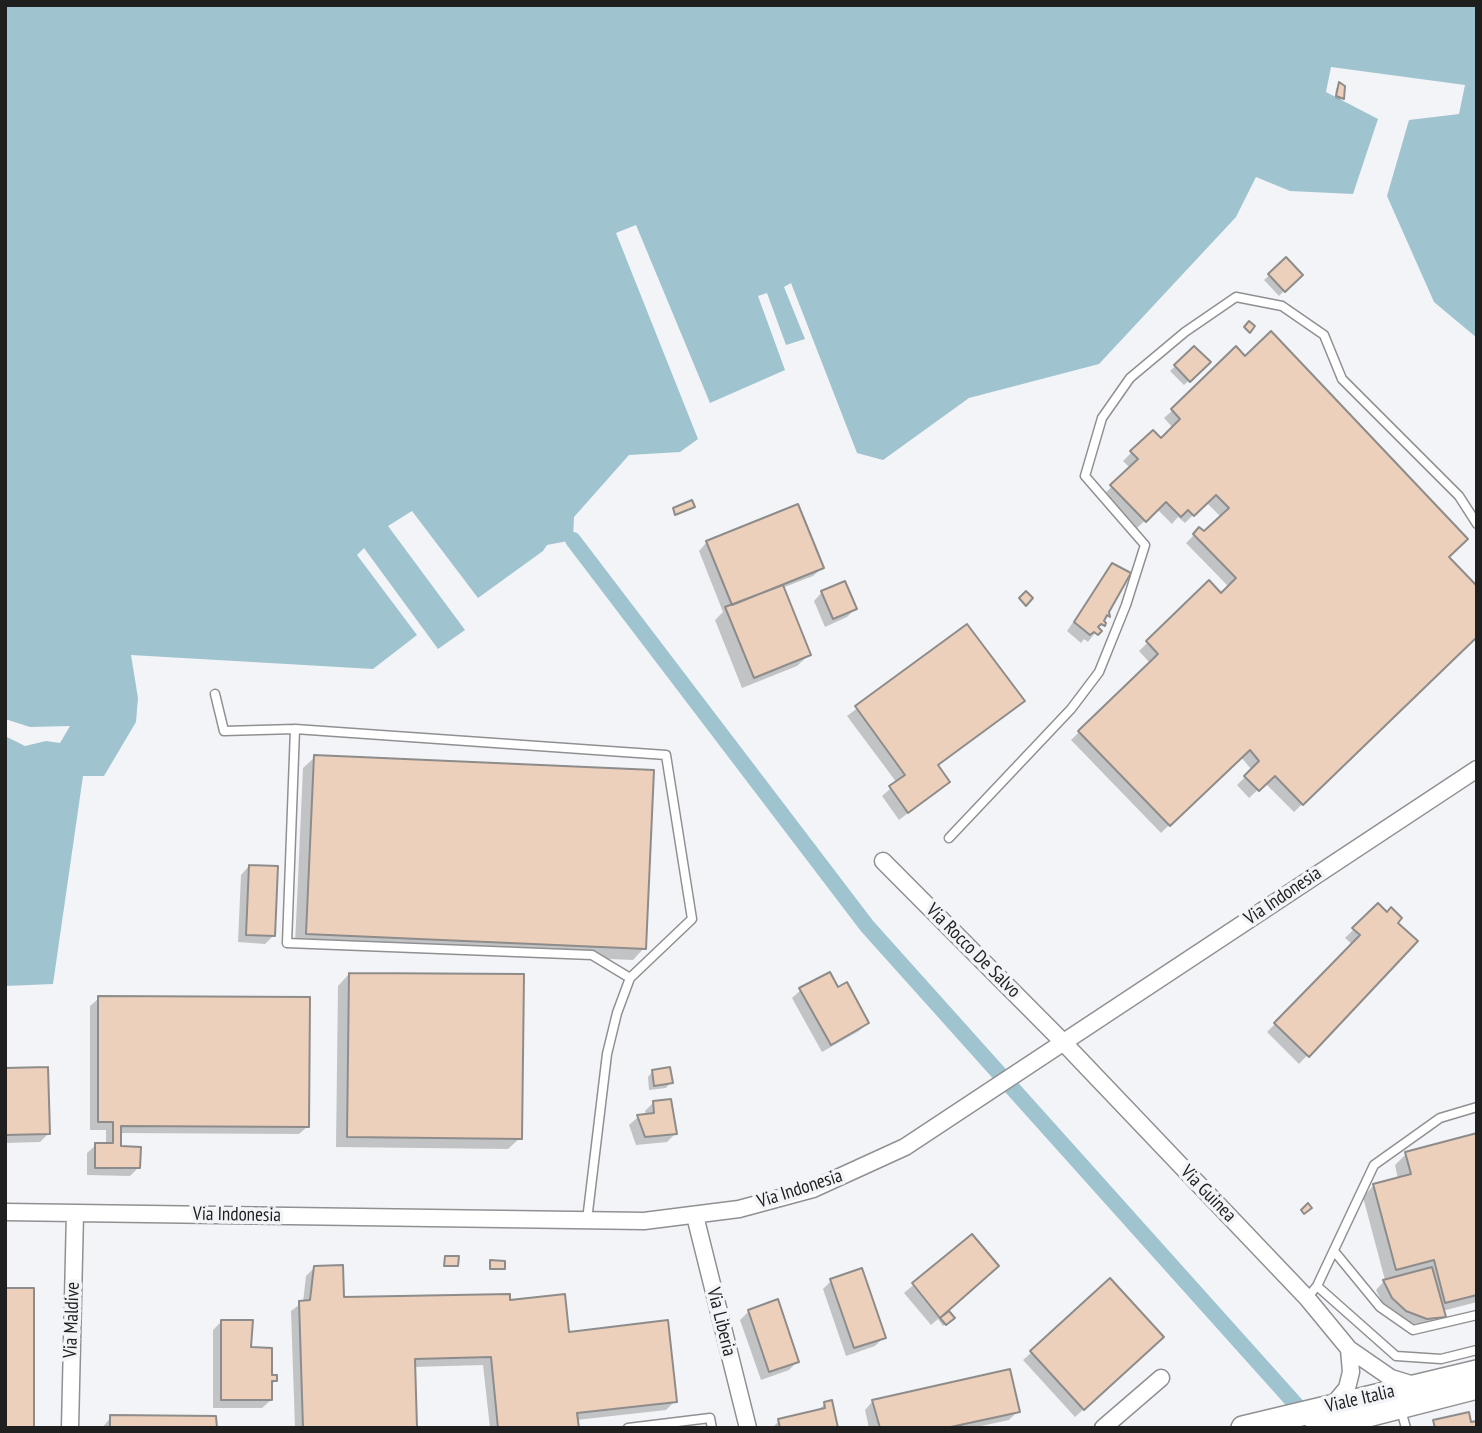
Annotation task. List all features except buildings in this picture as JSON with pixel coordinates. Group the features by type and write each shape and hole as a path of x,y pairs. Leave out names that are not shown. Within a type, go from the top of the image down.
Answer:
{"main road":[{"name":"Viale Italia","path":"1327,1416 1417,1386 1477,1372"},
{"name":"Viale Italia","path":"1243,1428 1279,1419 1327,1416 1403,1418 1477,1387"}],"street":[{"name":"Via Indonesia","path":"5,1212 643,1221 695,1216 762,1203 824,1184 905,1147 1477,769"},
{"name":"Via Rocco De Salvo","path":"883,861 1063,1042"},
{"name":"Via Guinea","path":"1063,1042 1312,1292 1349,1349 1391,1378 1417,1386"},
{"name":"Via Maldive","path":"69,1428 75,1213"},
{"name":"Via Liberia","path":"695,1216 748,1428"},
{"path":"1327,1416 1346,1388 1352,1372 1349,1349"},
{"path":"1104,1428 1161,1378"}],"lane":[{"path":"949,838 1071,709 1099,672 1126,606 1145,544 1085,476 1102,418 1130,379 1185,332 1236,297 1282,306 1324,335 1342,379 1459,496 1477,524"},
{"path":"215,694 224,731 295,729 666,755 692,919 630,978 607,1054 587,1220"},
{"path":"295,729 287,943 592,955 630,978"},
{"path":"1477,1107 1440,1118 1374,1165 1312,1292 1396,1356 1441,1359 1477,1350"},
{"path":"1334,1251 1380,1307 1413,1330 1477,1315"},
{"path":"628,1428 710,1418 712,1428"}],"water":[{"path":"5,5 1477,5 1477,338 1434,302 1387,196 1409,120 1459,114 1465,85 1331,67 1326,92 1378,119 1353,194 1290,191 1256,177 1236,217 1099,364 969,398 883,460 857,453 791,283 784,287 805,339 786,345 767,293 758,296 785,370 710,403 636,225 616,233 698,439 680,452 629,455 574,517 573,540 547,545 543,551 478,598 412,511 388,526 465,630 438,649 364,548 357,555 417,635 373,669 131,655 138,698 136,722 104,776 83,776 53,984 5,986 5,736 25,746 46,741 60,743 70,726 30,727 5,719"}],"waterway":[{"path":"573,540 867,926 1308,1418"}]}
